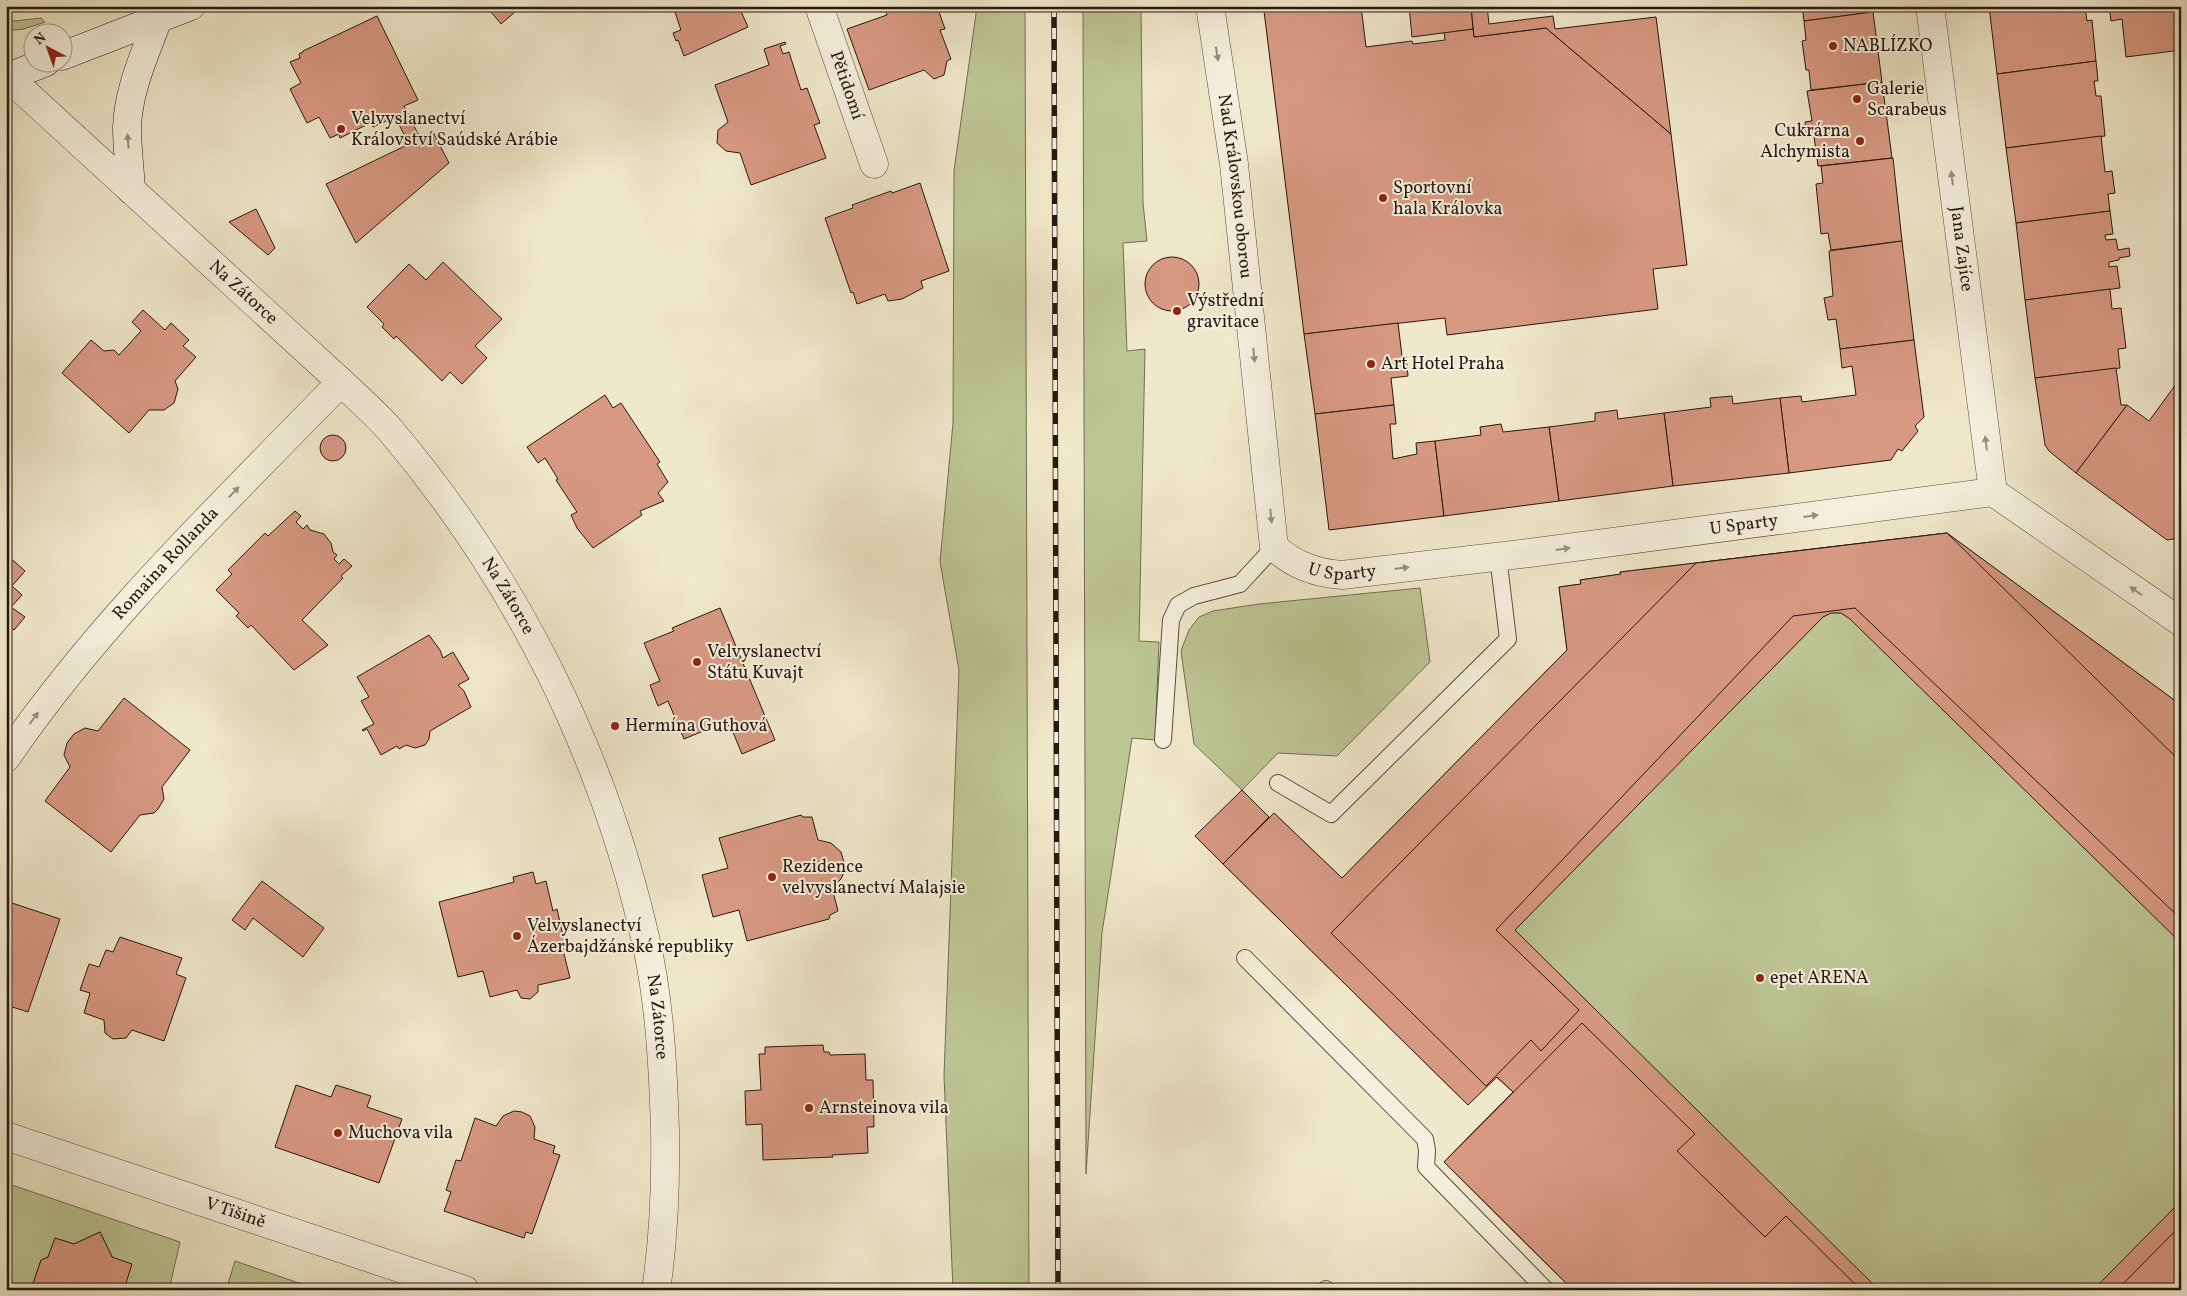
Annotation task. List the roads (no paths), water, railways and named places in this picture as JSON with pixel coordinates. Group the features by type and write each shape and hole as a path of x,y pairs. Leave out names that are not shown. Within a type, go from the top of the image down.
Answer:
{"street":[{"path":"72,52 191,6"},
{"name":"Pětidomí","path":"819,6 874,164"},
{"name":"Nad Královskou oborou","path":"1210,6 1234,164 1274,547"},
{"name":"Jana Zajíce","path":"1930,6 1993,492"},
{"path":"131,190 127,127 130,108 135,82 158,20"},
{"path":"7,78 22,72"},
{"name":"Na Zátorce","path":"7,78 341,382 390,430 439,492 484,555 530,633 579,732 627,871 647,948 659,1029 664,1102 666,1180 661,1261 656,1290"},
{"name":"Romaina Rollanda","path":"6,758 36,715 112,624 200,526 341,382"},
{"path":"1993,492 2179,617"},
{"name":"U Sparty","path":"1274,547 1286,558 1302,567 1321,574 1342,575 1993,492"},
{"name":"V Tišině","path":"6,1136 465,1290"}],"lane":[{"path":"1163,740 1171,620 1178,605 1194,596 1240,584 1274,547"},
{"path":"1278,783 1331,814 1508,639 1498,556"},
{"path":"1245,958 1425,1139 1427,1150 1426,1167 1546,1290"}],"railway":[{"path":"1054,6 1058,1290"}],"place":[{"name":"NABLÍZKO","path":"1833,46"},
{"name":"Galerie Scarabeus","path":"1857,99"},
{"name":"Velvyslanectví Království Saúdské Arábie","path":"341,129"},
{"name":"Cukrárna Alchymista","path":"1860,141"},
{"name":"Sportovní hala Královka","path":"1383,198"},
{"name":"Výstřední gravitace","path":"1177,311"},
{"name":"Art Hotel Praha","path":"1371,364"},
{"name":"Velvyslanectví Státu Kuvajt","path":"697,662"},
{"name":"Hermína Guthová","path":"615,726"},
{"name":"Rezidence velvyslanectví Malajsie","path":"772,877"},
{"name":"Velvyslanectví Ázerbajdžánské republiky","path":"517,936"},
{"name":"epet ARENA","path":"1760,978"},
{"name":"Arnsteinova vila","path":"809,1108"},
{"name":"Muchova vila","path":"338,1133"}]}
